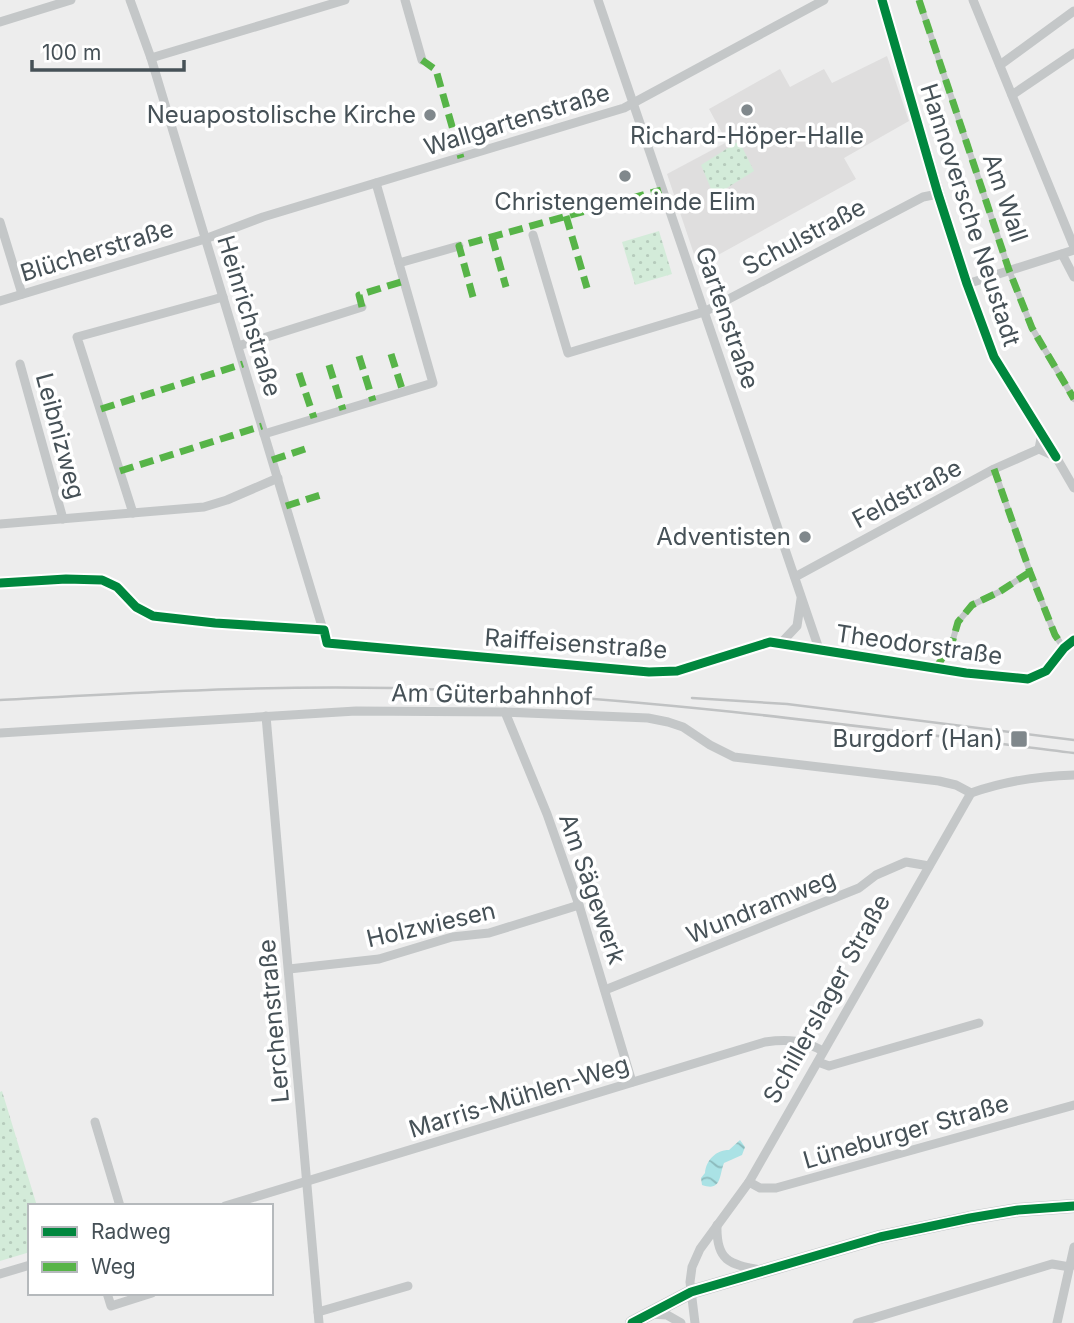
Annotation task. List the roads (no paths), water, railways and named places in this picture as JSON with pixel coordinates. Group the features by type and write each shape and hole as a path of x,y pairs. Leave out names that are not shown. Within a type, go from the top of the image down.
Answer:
{"main road":[{"path":"632,1323 691,1292 880,1237 1018,1210 1074,1206"}],"street":[{"path":"0,22 71,0"},
{"name":"Heinrichstraße","path":"130,0 151,58 327,643"},
{"path":"151,58 345,0"},
{"path":"405,0 422,60"},
{"name":"Wallgartenstraße","path":"205,239 263,217 633,104 824,0"},
{"name":"Hannoversche Neustadt","path":"882,0 967,284 994,357 1042,433 1039,449"},
{"name":"Am Wall","path":"919,0 1031,328 1074,399"},
{"name":"Gartenstraße","path":"600,1 819,649"},
{"path":"967,284 1074,249 975,1"},
{"path":"1000,65 1074,11"},
{"path":"1012,95 1074,53"},
{"path":"264,433 433,383 376,183"},
{"name":"Schulstraße","path":"533,235 568,353 704,312 923,197 938,194"},
{"path":"0,222 22,294"},
{"name":"Blücherstraße","path":"0,301 205,239"},
{"path":"399,263 459,246"},
{"path":"1062,254 1074,277"},
{"path":"133,513 77,337 223,297"},
{"path":"238,346 362,307"},
{"name":"Leibnizweg","path":"20,364 63,519"},
{"path":"1039,449 1056,457 1074,488"},
{"name":"Feldstraße","path":"795,577 994,469 1039,449"},
{"path":"994,469 1055,635 1064,648 1074,640"},
{"path":"0,524 204,507 278,478"},
{"path":"936,668 952,643 958,622 972,605 1030,572"},
{"path":"782,643 797,626 802,598"},
{"name":"Raiffeisenstraße","path":"327,643 665,672 677,671 758,645 782,643 819,649"},
{"name":"Theodorstraße","path":"819,649 936,668 1028,679 1042,674 1064,648"},
{"name":"Am Güterbahnhof","path":"0,733 356,711 505,712 648,718 682,727 734,757 939,781 956,785 971,793"},
{"name":"Am Sägewerk","path":"505,712 547,814 579,905 632,1082"},
{"name":"Lerchenstraße","path":"266,716 319,1323"},
{"path":"971,793 998,783 1041,776 1074,776"},
{"name":"Schillerslager Straße","path":"695,1323 691,1292 692,1268 700,1249 749,1182 971,793"},
{"name":"Wundramweg","path":"605,990 859,888 876,875 906,862 929,866"},
{"name":"Holzwiesen","path":"289,969 379,959 452,937 489,933 579,905"},
{"path":"818,1062 829,1066 979,1023"},
{"name":"Marris-Mühlen-Weg","path":"232,1204 765,1042 807,1042 823,1051"},
{"name":"Lüneburger Straße","path":"749,1182 760,1188 776,1188 1074,1105"},
{"path":"95,1122 120,1204"},
{"path":"717,1223 717,1237 724,1257 731,1263 764,1270"},
{"path":"1057,1323 1074,1247"},
{"path":"857,1323 1052,1264 1070,1267"},
{"path":"0,1274 28,1266"},
{"path":"318,1312 408,1286"},
{"path":"108,1295 111,1306 146,1295"},
{"path":"649,1313 667,1315 681,1323"}],"water":[{"path":"740,1140 745,1147 742,1155 724,1163 716,1184 708,1187 702,1185 701,1178 710,1160 716,1154 729,1150"}],"railway":[{"path":"0,700 281,688 449,690 684,707 1074,753"},
{"path":"692,698 787,704 1074,740"}],"place":[{"name":"Richard-Höper-Halle","path":"747,110"},
{"name":"Neuapostolische Kirche","path":"430,115"},
{"name":"Christengemeinde Elim","path":"625,176"},
{"name":"Adventisten","path":"805,537"},
{"name":"Burgdorf (Han)","path":"1019,739"}]}
